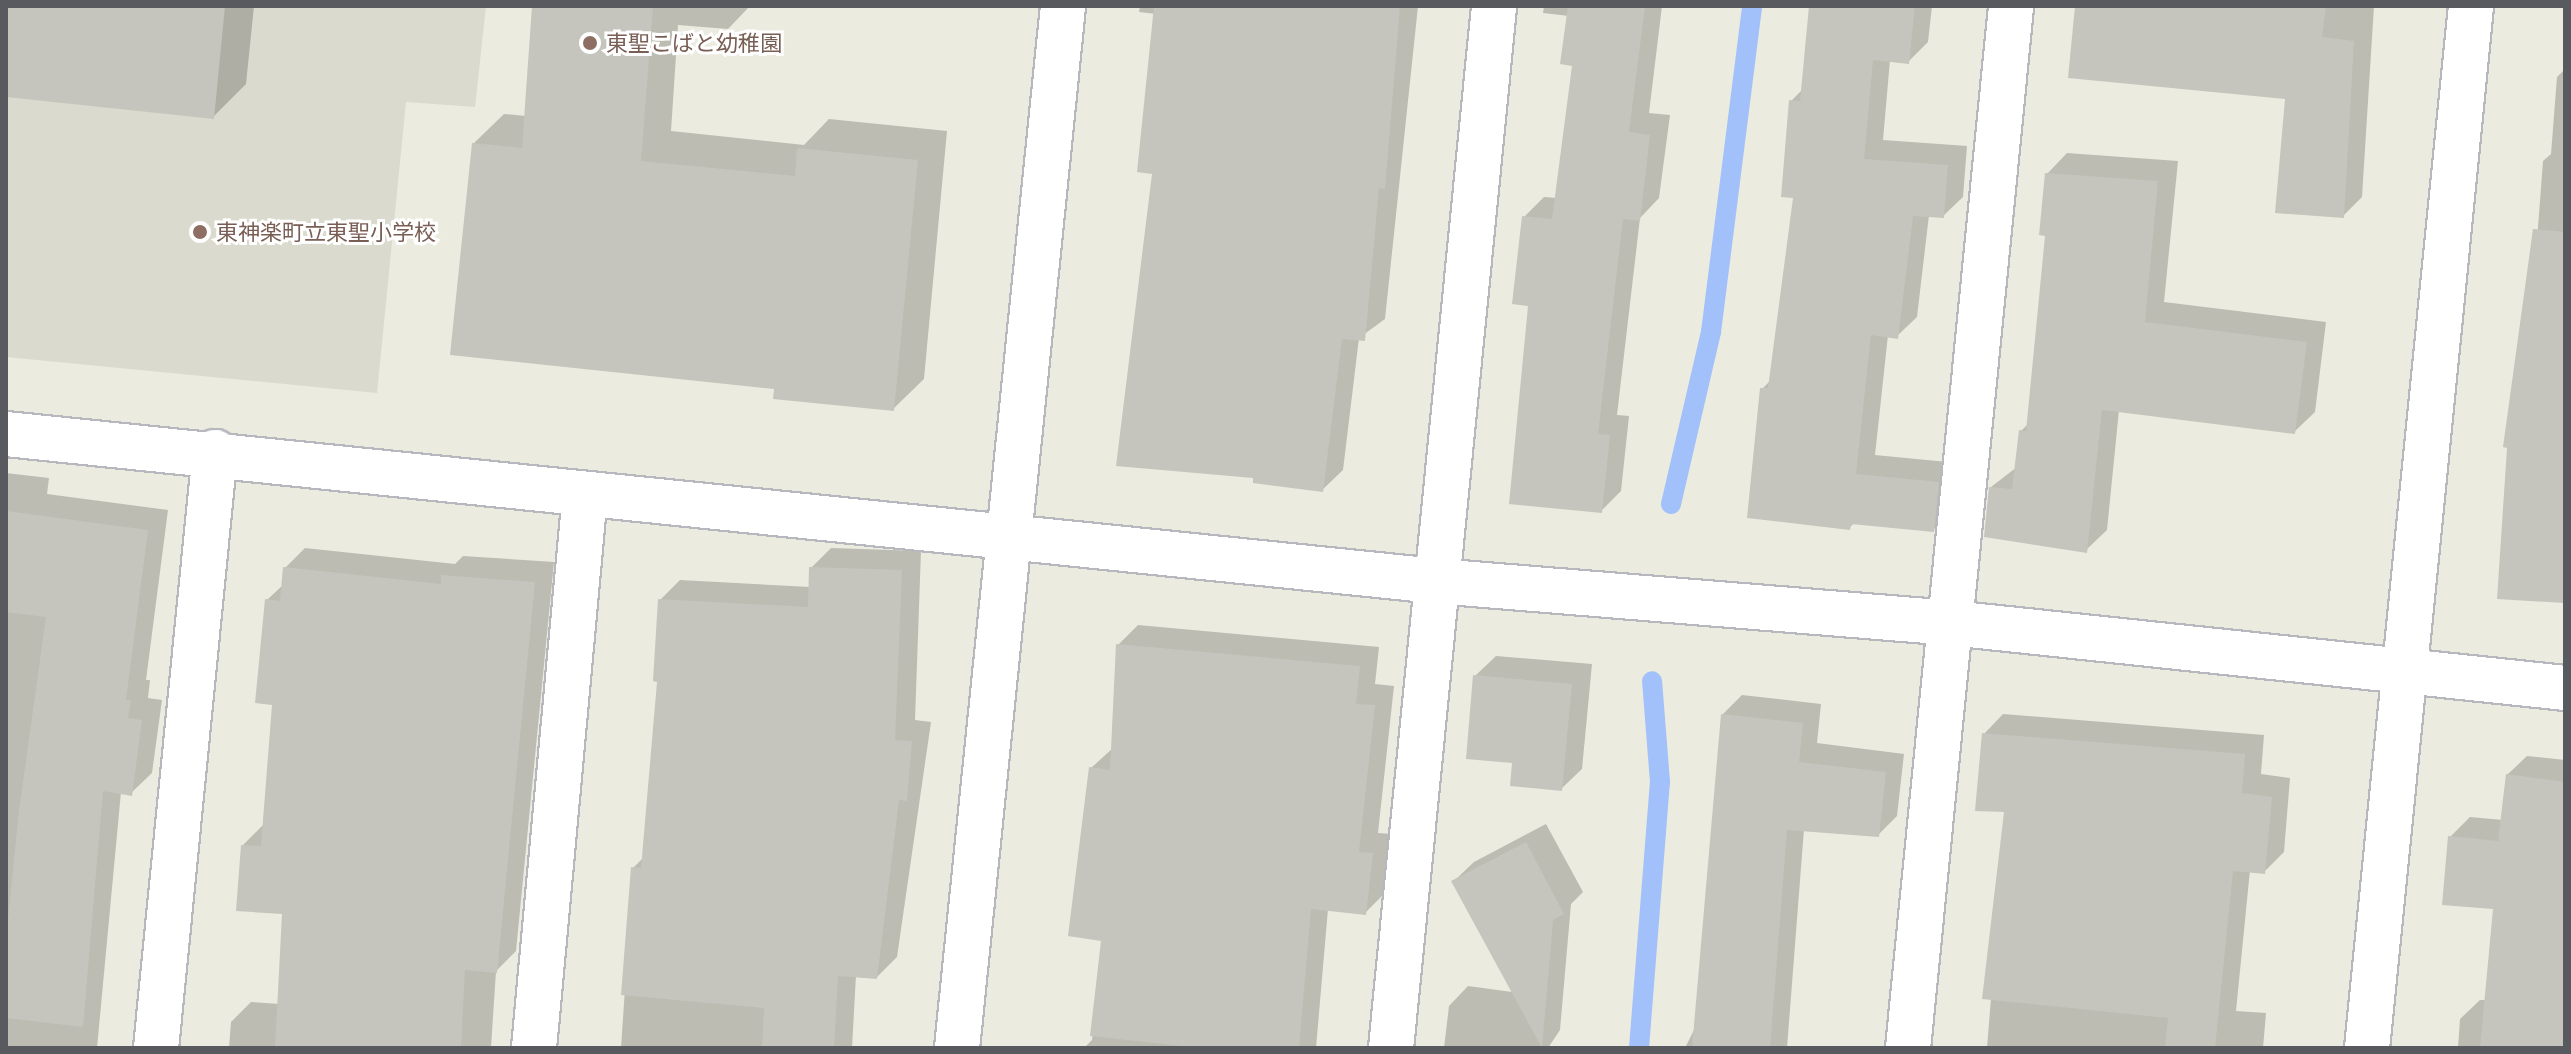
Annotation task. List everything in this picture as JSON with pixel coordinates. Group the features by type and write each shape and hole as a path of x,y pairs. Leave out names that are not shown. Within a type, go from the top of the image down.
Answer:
{"street":[{"path":"957,1048 1063,6"},
{"path":"1391,1048 1494,6"},
{"path":"1908,1048 2011,6"},
{"path":"2367,1048 2471,6"},
{"path":"6,434 215,452 585,494 1010,535 1436,581 1951,623 2565,688"},
{"path":"156,1048 215,452"},
{"path":"534,1048 585,494"}],"shaded area":[{"name":"東神楽町立東聖小学校","path":"6,6 486,6 475,107 406,102 377,393 6,357"}],"building":[{"path":"6,6 225,6 214,119 6,97"},
{"path":"532,6 653,6 641,161 795,176 797,148 918,160 894,411 773,399 774,389 450,355 472,143 522,148"},
{"path":"1154,6 1400,6 1385,189 1379,188 1365,341 1342,339 1323,492 1253,483 1253,478 1116,466 1152,174 1137,172"},
{"path":"1568,6 1645,6 1629,132 1650,135 1640,221 1623,219 1598,434 1610,435 1602,513 1509,504 1528,306 1512,304 1522,216 1552,219 1572,66 1560,64"},
{"path":"1809,6 1915,6 1909,64 1873,60 1864,159 1948,165 1944,218 1913,216 1898,339 1871,335 1856,474 1939,482 1934,532 1851,524 1850,530 1747,518 1760,388 1768,388 1793,198 1781,197 1789,100 1800,101"},
{"path":"2075,6 2326,6 2322,37 2354,41 2344,218 2275,213 2285,99 2068,78"},
{"path":"2045,173 2158,181 2145,322 2307,342 2295,434 2102,410 2087,553 1984,537 1989,487 2012,489 2019,430 2026,431 2045,236 2039,235"},
{"path":"2533,229 2565,232 2565,603 2497,599 2507,448 2503,447"},
{"path":"6,511 148,530 126,700 131,700 128,718 142,720 132,796 103,791 83,1027 6,1018 6,938 19,811 46,617 6,612"},
{"path":"283,567 441,584 441,575 535,582 497,973 465,970 461,1048 275,1048 282,914 236,911 241,845 261,846 272,705 255,703 265,599 280,601"},
{"path":"809,567 902,570 895,740 912,741 907,801 899,800 877,979 838,976 834,1048 762,1048 764,1008 621,995 631,867 641,868 657,682 653,681 658,599 808,607"},
{"path":"1116,644 1360,666 1356,704 1375,705 1359,852 1373,853 1366,915 1311,909 1299,1048 1200,1048 1090,1036 1101,941 1068,936 1089,767 1110,770"},
{"path":"1473,675 1572,684 1562,791 1510,786 1512,763 1466,759"},
{"path":"1721,714 1803,723 1799,762 1886,772 1879,837 1787,830 1770,1048 1692,1048"},
{"path":"1982,733 2245,754 2242,793 2272,797 2265,874 2233,871 2215,1048 2165,1048 2168,1018 1982,999 2004,812 1975,811"},
{"path":"2506,774 2565,782 2565,1048 2480,1048 2493,909 2442,905 2448,836 2498,841"},
{"path":"1526,842 1564,914 1553,920 1542,1048 1451,881"}],"waterway":[{"path":"1671,504 1711,332 1752,6"},
{"path":"1639,1048 1660,782 1652,681"}],"place":[{"name":"東聖こばと幼稚園","path":"590,43"},
{"name":"東神楽町立東聖小学校","path":"200,232"}]}
